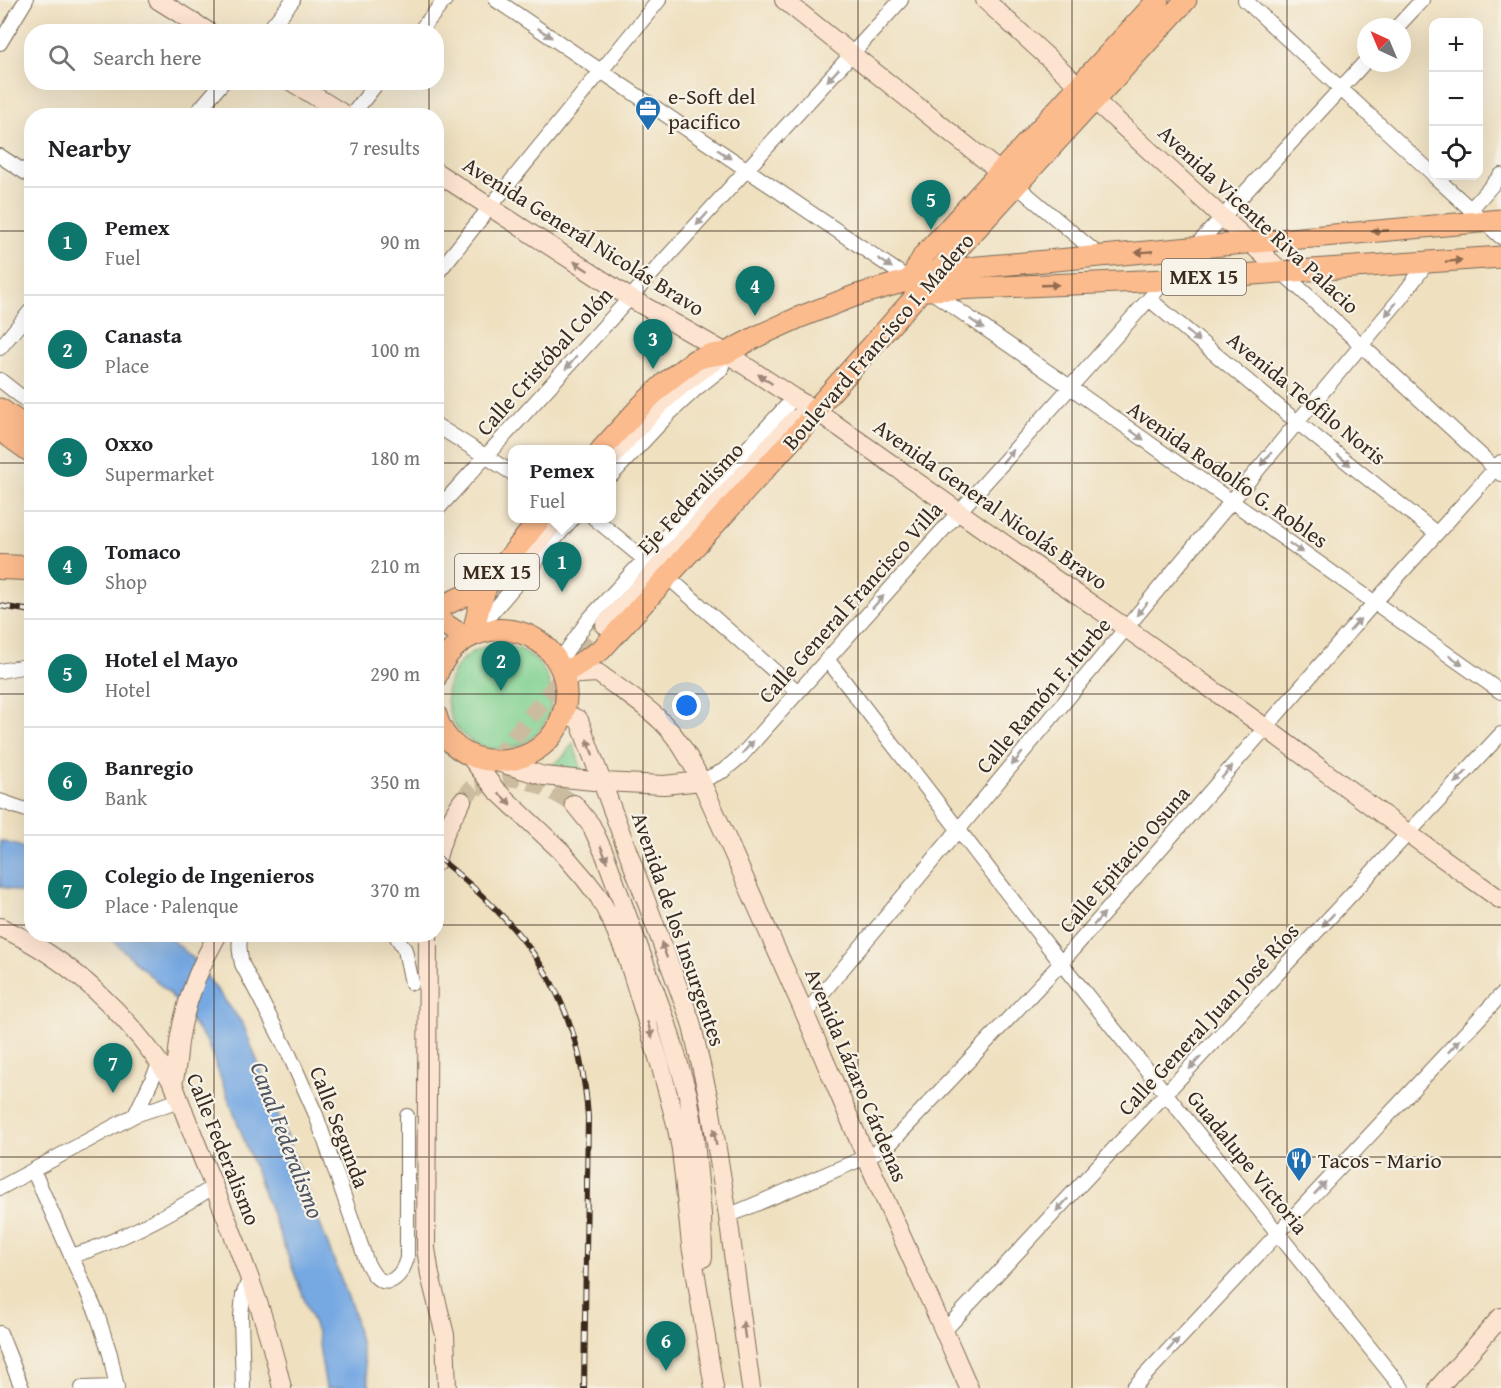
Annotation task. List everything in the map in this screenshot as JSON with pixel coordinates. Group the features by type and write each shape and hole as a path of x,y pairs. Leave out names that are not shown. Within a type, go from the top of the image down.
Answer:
{"highway":[{"path":"0,559 24,563"},
{"path":"0,567 24,565"}],"main road":[{"path":"158,0 196,24"},
{"path":"784,0 1008,179"},
{"name":"Avenida Vicente Riva Palacio","path":"985,0 1282,272"},
{"name":"Boulevard Francisco I. Madero","path":"1087,93 1158,0"},
{"name":"Boulevard Francisco I. Madero","path":"561,671 601,650 804,425 925,282 1008,179 1087,93 1186,0"},
{"path":"305,90 336,108"},
{"name":"Avenida General Nicolás Bravo","path":"444,177 630,298 726,353 815,410 1126,628 1501,900"},
{"name":"Boulevard Francisco I. Madero","path":"925,282 924,255 1008,179"},
{"name":"MEX 15","path":"606,445 666,382 695,360 726,353 800,317 857,295 925,282 978,267 1194,248 1486,217"},
{"name":"MEX 15","path":"925,282 1166,280 1501,257"},
{"path":"616,452 662,403 726,353"},
{"path":"0,409 24,426"},
{"name":"Eje Federalismo","path":"605,625 795,419 815,410"},
{"path":"0,430 24,447"},
{"name":"MEX 15","path":"469,637 488,585 538,523"},
{"path":"522,562 556,523"},
{"path":"444,605 488,585"},
{"path":"444,624 469,637"},
{"path":"444,660 451,650 480,632 496,629 514,630 532,637 547,648 561,671 566,693 564,713 554,733 539,749 519,759 497,762"},
{"name":"Avenida Lázaro Cárdenas","path":"561,671 598,673 661,721 690,759 969,1388"},
{"name":"Avenida de los Insurgentes","path":"564,713 579,720 691,1022 709,1100 752,1388"},
{"path":"444,735 457,747 482,760 497,762 544,776 664,785 701,781"},
{"path":"468,754 496,790 561,851 585,879 599,897 627,957 676,1124 681,1149 691,1245 714,1388"},
{"path":"444,834 462,801"},
{"path":"574,804 591,825 605,855 667,1024 688,1095 694,1130 702,1214 705,1328"},
{"name":"Calle Federalismo","path":"0,927 24,939"},
{"name":"Calle Federalismo","path":"29,942 57,959 82,979 107,1002 170,1071 250,1277 282,1388"},
{"path":"170,1071 188,1004 203,963 214,942"},
{"path":"428,942 426,1248 430,1275 446,1335 447,1388"},
{"path":"1438,1388 1501,1317"}],"street":[{"path":"0,43 26,0"},
{"path":"274,24 294,0"},
{"path":"426,24 445,0"},
{"name":"Avenida Rodolfo G. Robles","path":"496,0 746,170 925,282 1501,692"},
{"path":"444,265 658,0"},
{"name":"Calle Cristóbal Colón","path":"444,502 901,0"},
{"path":"1245,0 1429,170"},
{"path":"1405,18 1422,0"},
{"path":"1194,248 1357,71"},
{"path":"201,108 216,90"},
{"path":"356,108 371,90"},
{"path":"0,156 24,172"},
{"path":"1486,217 1501,176"},
{"path":"1008,179 1100,256"},
{"path":"1440,180 1486,217 1501,237"},
{"name":"Calle Ramón F. Iturbe","path":"805,1014 1399,300 1427,263"},
{"name":"Avenida Vicente Riva Palacio","path":"1282,272 1499,468"},
{"name":"Calle General Francisco Villa","path":"701,781 723,771 741,756 1166,280"},
{"name":"Avenida Teófilo Noris","path":"1149,298 1297,422 1436,533"},
{"path":"0,348 24,319"},
{"path":"616,471 668,414 721,369 726,353"},
{"path":"0,380 24,399"},
{"name":"Boulevard Francisco I. Madero","path":"561,671 589,620 794,398"},
{"path":"444,430 508,470"},
{"name":"Calle Epitacio Osuna","path":"728,1216 889,1145 1061,963 1374,603 1436,533 1499,468"},
{"path":"469,637 569,523"},
{"path":"599,523 644,559"},
{"path":"668,577 798,692"},
{"name":"Guadalupe Victoria","path":"827,659 1061,963 1402,1388"},
{"path":"0,671 24,666"},
{"name":"Calle General Juan José Ríos","path":"944,1331 1501,734"},
{"path":"0,801 24,809"},
{"name":"Calle Segunda","path":"240,942 242,964 289,1054 316,1114 367,1263 376,1277 383,1281 391,1281 399,1276 405,1267 407,1258 407,1116"},
{"path":"400,942 405,950 412,983"},
{"path":"1133,1388 1501,995"},
{"path":"135,1115 170,1071"},
{"path":"0,1188 135,1115 180,1100"},
{"path":"33,1170 97,1314 110,1354 116,1388 81,1388"},
{"path":"72,1256 128,1234 214,1186"},
{"path":"243,1388 241,1316 243,1295 250,1277"},
{"path":"0,1333 22,1388"}],"green space":[{"path":"499,645 519,649 536,660 547,677 551,697 547,717 536,734 519,745 499,749 479,745 462,734 451,717 447,697 451,677 462,660 479,649"},
{"path":"573,743 583,774 543,772 563,757"}],"water":[{"path":"0,841 24,848 24,894 0,886"},
{"name":"Canal Federalismo","path":"114,942 174,942 192,957 243,1024 353,1310 370,1388 326,1388 317,1333 207,1042 170,994"}],"tunnel":[{"path":"480,614 522,562"},
{"path":"462,801 605,625"},
{"path":"477,787 494,780 522,779 550,790 574,804"}],"railway":[{"path":"0,606 24,610"},
{"path":"444,863 497,911 522,939 543,968 560,1000 574,1035 583,1074 588,1117 584,1388"}],"place":[{"name":"e-Soft del pacifico","path":"648,132"},
{"name":"Hotel el Mayo","path":"931,230"},
{"name":"Tomaco","path":"755,316"},
{"name":"Oxxo","path":"653,369"},
{"name":"Pemex","path":"562,592"},
{"name":"Canasta","path":"501,691"},
{"name":"Colegio de Ingenieros","path":"113,1093"},
{"name":"Tacos - Mario","path":"1299,1183"},
{"name":"Banregio","path":"666,1371"}]}
